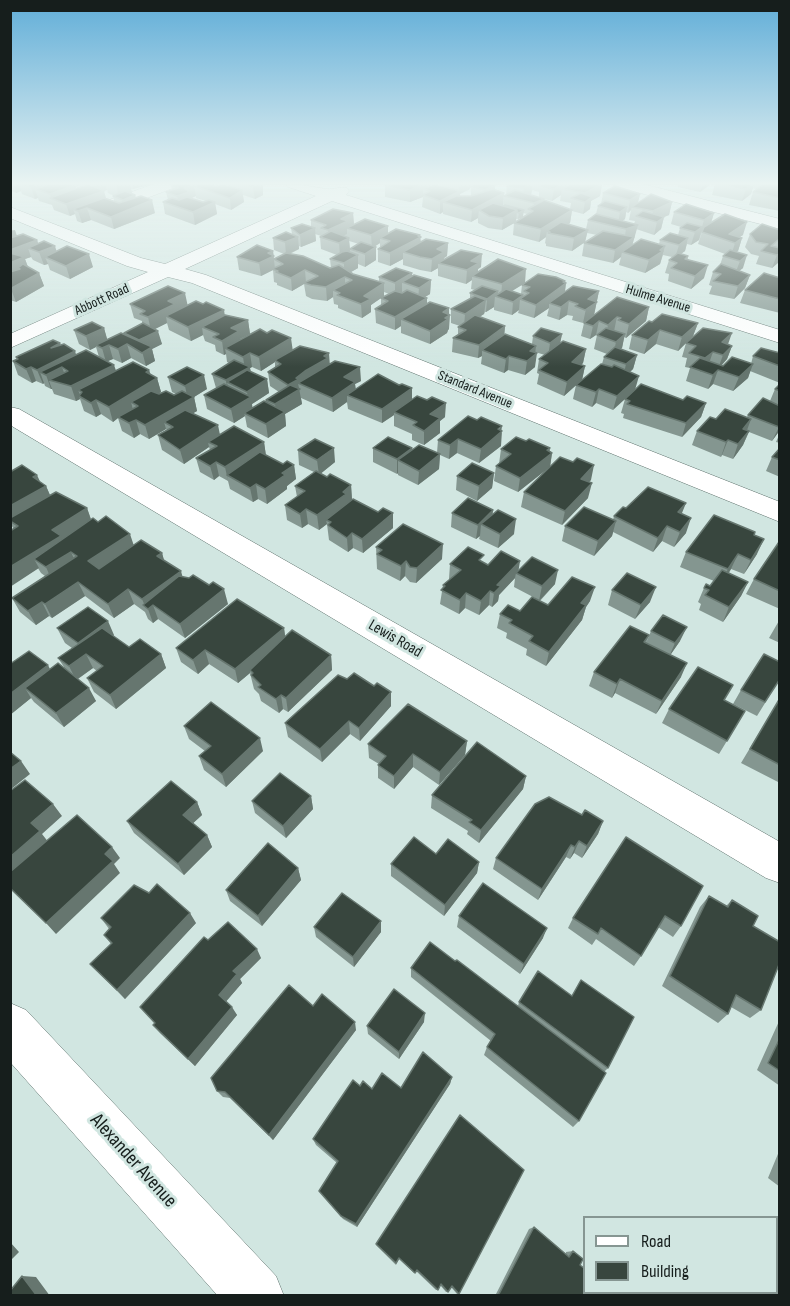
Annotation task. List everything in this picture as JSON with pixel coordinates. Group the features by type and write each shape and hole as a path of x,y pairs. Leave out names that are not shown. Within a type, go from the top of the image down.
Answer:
{"street":[{"name":"Standard Avenue","path":"92,245 134,262 199,279 780,513"},
{"name":"Abbott Road","path":"10,342 224,245"},
{"name":"Hulme Avenue","path":"487,245 780,337"},
{"name":"Lewis Road","path":"10,414 780,864"},
{"name":"Alexander Avenue","path":"10,1026 256,1296"}],"building":[{"path":"10,245 24,245 10,250"},
{"path":"35,245 55,246 39,252 28,248"},
{"path":"257,245 273,251 268,253 274,256 259,263 237,257"},
{"path":"356,245 376,247 365,254 350,249"},
{"path":"384,245 406,245 390,253 378,249"},
{"path":"415,245 444,245 437,249 444,252 432,259 403,252"},
{"path":"593,245 622,245 615,250"},
{"path":"632,245 665,246 660,250 663,251 649,260 622,252"},
{"path":"767,245 780,248 780,253 777,255 761,251"},
{"path":"67,246 89,254 66,266 45,257"},
{"path":"461,250 482,254 471,261 479,263 467,270 438,263"},
{"path":"730,250 747,255 740,261 723,256"},
{"path":"347,251 358,255 344,263 330,259 342,252"},
{"path":"10,253 24,257 10,263"},
{"path":"286,253 303,256 330,268 339,265 353,274 384,283 364,296 371,299 361,304 337,295 340,293 333,290 352,280 345,277 326,287 304,283 318,276 305,270 291,278 276,272 278,271 272,269 283,264 274,259"},
{"path":"678,253 688,256 685,259 708,265 695,276 671,268 677,263 669,260"},
{"path":"498,259 526,269 502,284 472,276"},
{"path":"23,264 39,273 10,289 10,272 20,269 18,268"},
{"path":"721,264 750,275 738,286 713,281 721,274 713,272"},
{"path":"396,268 412,273 395,283 379,277"},
{"path":"764,273 780,278 780,299 745,290"},
{"path":"538,274 556,277 566,283 536,305 520,299 529,293 524,291 530,287 522,285"},
{"path":"414,275 431,280 419,288 402,282"},
{"path":"168,286 185,293 168,301 175,304 148,317 140,314 145,311 130,304"},
{"path":"482,286 498,291 487,299 470,293"},
{"path":"573,286 599,291 588,299 597,302 585,310 569,301 561,307 549,303"},
{"path":"506,289 523,295 513,302 495,296"},
{"path":"407,290 427,298 395,317 375,309 388,301 381,298 395,291 402,293"},
{"path":"475,296 486,300 465,314 451,309"},
{"path":"617,297 649,307 629,324 618,320 621,318 617,317 608,325 599,321 593,326 584,323"},
{"path":"196,301 203,304 206,302 224,310 188,327 166,316"},
{"path":"430,302 449,308 443,312 450,315 445,318 448,319 430,331 401,319"},
{"path":"662,314 698,323 682,337 660,330 648,340 632,335"},
{"path":"225,315 248,320 231,328 239,331 222,341 213,337 219,334 202,327"},
{"path":"475,315 505,326 479,345 453,338 466,330 458,327"},
{"path":"92,322 104,328 86,336 74,330"},
{"path":"143,323 158,331 139,340 124,333"},
{"path":"541,328 562,334 550,343 533,336"},
{"path":"606,328 625,334 616,342 597,335"},
{"path":"703,328 732,333 722,342 732,346 723,355 713,352 705,358 689,353 696,346 686,343"},
{"path":"260,329 267,333 272,330 291,338 259,357 250,353 243,357 225,348"},
{"path":"121,333 152,347 142,353 127,344 118,349 109,345 102,348 96,345"},
{"path":"505,334 536,346 530,351 537,353 527,361 509,356 506,359 482,350"},
{"path":"53,340 60,343 51,348 64,344 75,351 37,370 31,367 26,369 13,361 18,359 16,357"},
{"path":"563,341 586,349 572,362 585,366 567,382 539,370 548,363 539,359"},
{"path":"300,346 329,353 324,356 328,358 305,371 296,378 299,379 288,385 268,372 281,364 275,360"},
{"path":"615,347 637,355 626,364 604,357"},
{"path":"761,348 780,353 780,366 753,356"},
{"path":"86,350 114,365 71,386 49,380 68,371 62,367 46,375 40,372"},
{"path":"732,357 753,364 739,377 718,370 713,375 690,367 700,358 723,366"},
{"path":"234,360 250,367 226,380 212,374"},
{"path":"335,361 360,367 344,377 355,382 332,398 298,383"},
{"path":"133,362 149,370 146,372 157,378 109,407 96,400 91,403 79,396 82,392 78,390"},
{"path":"601,364 612,367 614,365 639,376 617,396 599,389 596,392 576,385"},
{"path":"187,367 204,375 185,386 168,377"},
{"path":"247,370 267,379 247,392 227,382"},
{"path":"378,374 399,385 412,388 382,409 347,395"},
{"path":"224,384 251,397 231,409 204,395"},
{"path":"641,384 683,400 687,396 706,403 686,423 627,404 630,401 625,399"},
{"path":"290,385 300,389 275,404 266,400"},
{"path":"151,391 159,394 166,391 174,395 182,391 194,397 145,425 136,420 129,423 118,417 138,406 131,402"},
{"path":"417,396 427,400 432,397 446,403 430,414 440,418 424,431 413,425 417,422 394,412"},
{"path":"763,398 780,406 779,427 748,415"},
{"path":"264,401 285,412 266,424 244,413"},
{"path":"725,409 751,419 743,429 749,431 738,444 697,431 710,417 716,419"},
{"path":"185,410 218,425 180,450 158,435 173,427 164,422"},
{"path":"468,416 477,420 481,417 502,426 498,429 502,431 481,449 458,439 450,445 438,440"},
{"path":"234,426 264,442 225,467 216,462 210,466 196,458 217,446 208,442"},
{"path":"388,437 412,448 397,459 373,448"},
{"path":"516,437 526,441 529,439 550,448 547,450 552,453 520,478 496,466 511,454 501,449"},
{"path":"315,439 334,448 317,460 298,450"},
{"path":"419,445 440,454 419,471 398,460"},
{"path":"780,448 780,460 772,457"},
{"path":"260,452 283,464 287,461 294,465 282,473 285,475 265,489 256,484 250,488 227,475"},
{"path":"560,457 573,462 577,458 594,465 581,479 592,483 565,511 524,492"},
{"path":"472,463 494,473 479,486 457,476"},
{"path":"22,465 37,475 33,477 46,486 10,506 10,472"},
{"path":"316,471 327,477 330,474 351,485 343,492 346,494 317,515 306,509 300,514 285,505 305,491 295,486"},
{"path":"648,487 686,503 678,512 691,518 680,532 667,526 658,538 614,516"},
{"path":"56,492 87,508 52,530 61,536 10,567 10,531 18,526 10,521 10,518"},
{"path":"468,498 493,510 478,525 452,513"},
{"path":"353,499 378,512 383,508 393,513 362,539 352,533 347,538 328,525 331,522 326,520"},
{"path":"584,507 616,521 598,541 565,526"},
{"path":"498,510 516,519 500,534 481,524"},
{"path":"714,515 755,532 754,535 764,539 751,560 738,554 728,569 686,552"},
{"path":"106,516 130,534 88,561 99,569 141,540 162,553 157,556 181,571 142,599 128,589 108,604 78,582 45,604 42,602 28,611 12,598 77,556 71,552 46,567 34,559 93,518 98,522"},
{"path":"403,524 443,544 417,568 410,567 406,561 401,566 377,554 382,550 376,547"},
{"path":"780,542 780,591 754,579"},
{"path":"468,547 484,555 479,560 488,565 501,551 520,561 497,585 501,586 494,593 490,591 481,601 466,593 460,600 441,590 445,586 443,585 461,570 450,564"},
{"path":"532,557 558,570 542,586 516,573"},
{"path":"722,570 748,582 729,607 705,595 709,590 704,588 706,584 710,586"},
{"path":"627,573 656,587 641,605 612,590"},
{"path":"193,575 209,585 213,582 224,589 180,624 153,605 148,609 143,605 179,576 189,578"},
{"path":"572,577 595,587 581,603 586,605 549,652 529,641 533,636 509,623 512,620 500,614 508,605 520,611 532,597 548,605"},
{"path":"237,599 284,628 235,669 205,650 193,660 176,648"},
{"path":"88,607 108,621 78,643 57,628"},
{"path":"663,615 687,627 675,643 651,631"},
{"path":"630,626 649,635 644,642 687,663 662,701 620,679 617,684 594,672"},
{"path":"102,628 129,647 140,639 161,654 110,695 87,678 103,666 86,654 69,666 58,658"},
{"path":"292,630 331,655 286,698 281,695 276,699 258,687 261,685 251,675 253,673 250,670"},
{"path":"29,651 48,665 10,694 10,664"},
{"path":"764,654 780,662 780,679 765,702 741,690"},
{"path":"58,663 89,688 56,713 25,688"},
{"path":"698,667 733,685 724,700 745,711 727,741 669,709"},
{"path":"354,673 374,686 377,683 391,692 359,728 349,721 320,749 285,723 338,675 347,679"},
{"path":"780,698 780,765 750,749"},
{"path":"211,702 260,738 222,774 199,756 211,746 184,726"},
{"path":"408,704 467,741 440,772 413,754 394,776 378,765 386,756 368,744"},
{"path":"477,742 526,776 481,830 469,822 472,820 432,795"},
{"path":"10,752 21,761 10,769"},
{"path":"280,773 311,796 283,826 252,801"},
{"path":"25,780 53,804 31,823 40,831 10,857 10,791"},
{"path":"171,781 197,802 183,815 207,835 178,864 127,821"},
{"path":"549,797 582,815 585,810 603,821 587,846 579,841 575,847 571,845 542,889 496,858 535,804"},
{"path":"77,815 112,847 105,854 113,861 46,923 10,888 10,872"},
{"path":"414,837 436,854 448,839 479,862 445,905 391,864"},
{"path":"626,837 703,886 681,926 665,916 641,956 601,928 598,934 573,918"},
{"path":"268,843 298,868 258,916 226,890"},
{"path":"483,883 547,928 524,964 459,916"},
{"path":"157,884 190,913 117,990 90,964 112,943 104,935 111,927 101,918 134,885 149,893"},
{"path":"342,893 381,921 353,957 314,927"},
{"path":"709,896 728,907 732,900 758,916 753,926 780,942 780,962 761,1010 736,995 728,1014 670,976"},
{"path":"228,922 257,949 233,971 237,974 219,995 232,1007 188,1059 153,1025 155,1023 140,1007 204,937 208,940"},
{"path":"430,942 606,1073 579,1121 487,1047 495,1034 411,968"},
{"path":"538,971 572,996 581,980 634,1017 608,1068 519,1002"},
{"path":"289,985 313,1006 322,994 355,1022 269,1135 225,1092 217,1091 211,1078"},
{"path":"394,989 425,1013 399,1052 367,1026"},
{"path":"780,1038 780,1071 768,1063"},
{"path":"423,1052 452,1077 356,1224 341,1216 319,1191 338,1161 313,1139 353,1080 360,1086 363,1081 372,1089 382,1073 401,1088"},
{"path":"460,1115 524,1170 459,1294 452,1286 448,1292 441,1284 438,1290 417,1270 415,1273 399,1258 396,1263 376,1244"},
{"path":"534,1227 569,1257 573,1251 583,1259 580,1265 583,1267 583,1294 608,1296 498,1296"},
{"path":"22,1276 37,1296 10,1296 10,1291"},
{"path":"704,1294 736,1294 739,1296 703,1296"}]}
